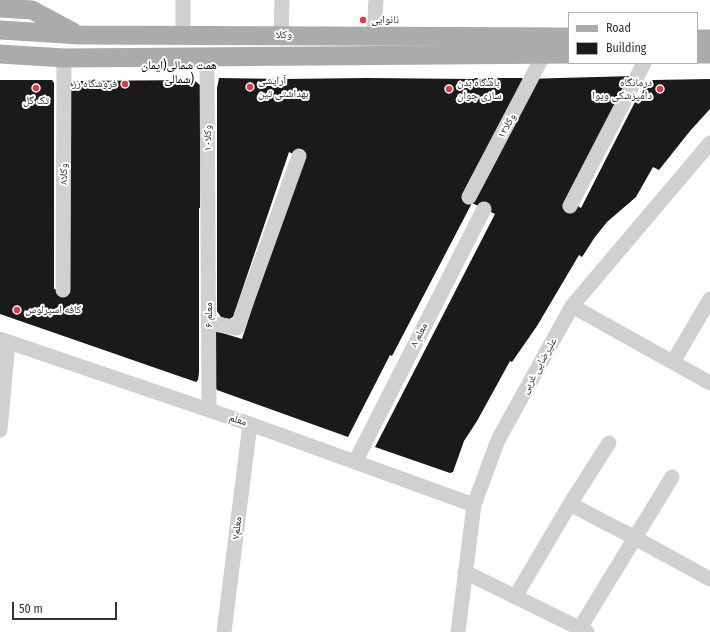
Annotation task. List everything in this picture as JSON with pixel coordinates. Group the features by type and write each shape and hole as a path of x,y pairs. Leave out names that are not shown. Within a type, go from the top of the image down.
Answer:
{"main road":[{"path":"0,8 32,10 80,35"},
{"name":"وکلا","path":"0,30 80,35 568,37"},
{"path":"698,39 710,39"},
{"name":"وکلا","path":"0,54 64,58 568,54"},
{"path":"698,54 710,54"}],"street":[{"path":"0,8 4,0"},
{"path":"183,0 183,36"},
{"path":"281,35 282,0"},
{"path":"374,36 376,0"},
{"name":"وکلا۱۲","path":"469,197 544,54"},
{"name":"وکلا۱۰","path":"207,56 209,220"},
{"name":"وکلا۸","path":"63,290 64,58"},
{"path":"570,206 643,64"},
{"name":"علیرضایی غربی","path":"458,632 474,506 498,440 572,306 710,144"},
{"path":"209,323 237,328 299,156"},
{"name":"۸ معلم","path":"355,462 484,209"},
{"name":"۶ معلم","path":"209,220 209,410"},
{"path":"673,362 710,299"},
{"path":"572,306 710,383"},
{"path":"0,430 4,340"},
{"name":"معلّم","path":"4,340 250,424 474,506"},
{"name":"معلم۷","path":"224,632 250,424"},
{"path":"515,597 608,442"},
{"path":"465,572 584,630 606,585 672,477"},
{"path":"570,504 710,579"}],"building":[{"path":"634,76 576,205 581,208 635,102 637,103 647,83 653,80 710,79 710,109 690,131 659,170 653,167 636,197 607,222 582,257 579,255 537,326 512,362 510,361 477,421 464,441 453,472 450,473 375,447 495,214 472,203 392,356 390,355 348,437 217,390 216,331 242,339 301,158 289,152 233,317 229,319 221,317 217,311 217,88 219,78 523,79"},
{"path":"0,80 52,80 54,83 54,289 70,290 71,83 73,81 194,80 201,86 199,373 198,380 196,382 0,314"}],"place":[{"name":"نانوایی","path":"363,20"},
{"name":"فروشگاه رز","path":"125,84"},
{"name":"آرایشی بهداشتی تین","path":"250,87"},
{"name":"تک گل","path":"36,88"},
{"name":"باشگاه بدن سازی جوان","path":"449,89"},
{"name":"درمانگاه دامپزشکی ویوا","path":"660,89"},
{"name":"کافه اسپرلوس","path":"17,310"}],"district":[{"name":"همت شمالی(ایمان شمالی)","path":"179,73"}]}
